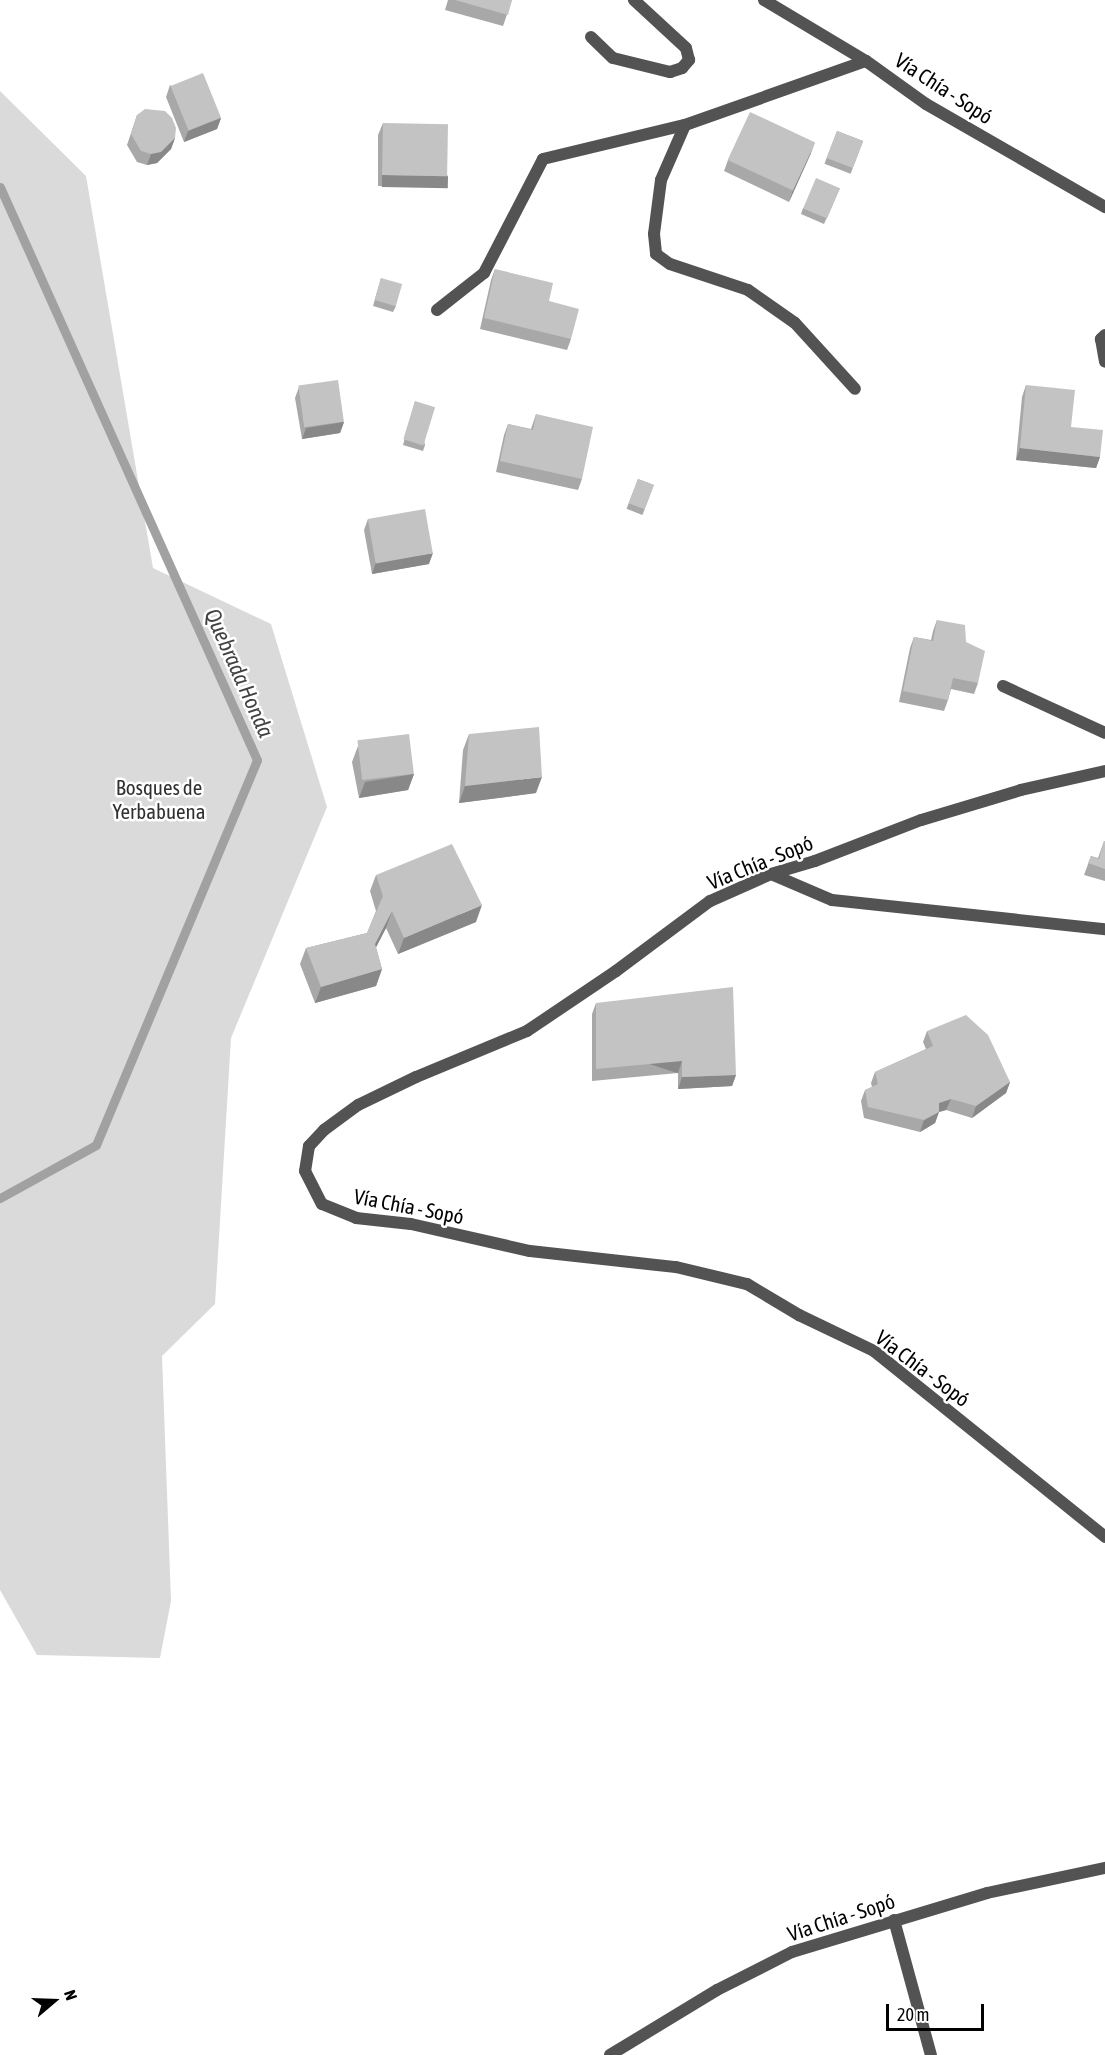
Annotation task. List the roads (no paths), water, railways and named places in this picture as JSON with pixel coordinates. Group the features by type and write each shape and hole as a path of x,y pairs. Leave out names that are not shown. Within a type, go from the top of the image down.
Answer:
{"street":[{"path":"591,37 613,58 670,72 682,68 689,60 686,48 634,0"},
{"name":"Vía Chía - Sopó","path":"764,0 866,61 926,104 1105,207"},
{"path":"437,310 484,273 543,159 685,125 866,61"},
{"path":"685,125 660,180 654,234 656,254 670,264 748,290 795,323 855,389"},
{"path":"1105,335 1101,339 1105,362"},
{"path":"1003,686 1105,733"},
{"name":"Vía Chía - Sopó","path":"1105,771 1021,790 921,820 815,861 771,873 710,902 616,971 527,1031 416,1077 358,1105 324,1130 309,1146 305,1171 322,1204 356,1218 411,1224 530,1251 676,1267 747,1284 799,1315 874,1351 1105,1537"},
{"path":"771,873 832,900 1105,929"},
{"name":"Vía Chía - Sopó","path":"610,2055 717,1990 792,1953 987,1893 1105,1868"},
{"path":"894,1920 931,2055"}],"waterway":[{"name":"Quebrada Honda","path":"0,187 257,760 96,1145 0,1198"}],"park label":[{"name":"Bosques de Yerbabuena","path":"159,799"}]}
